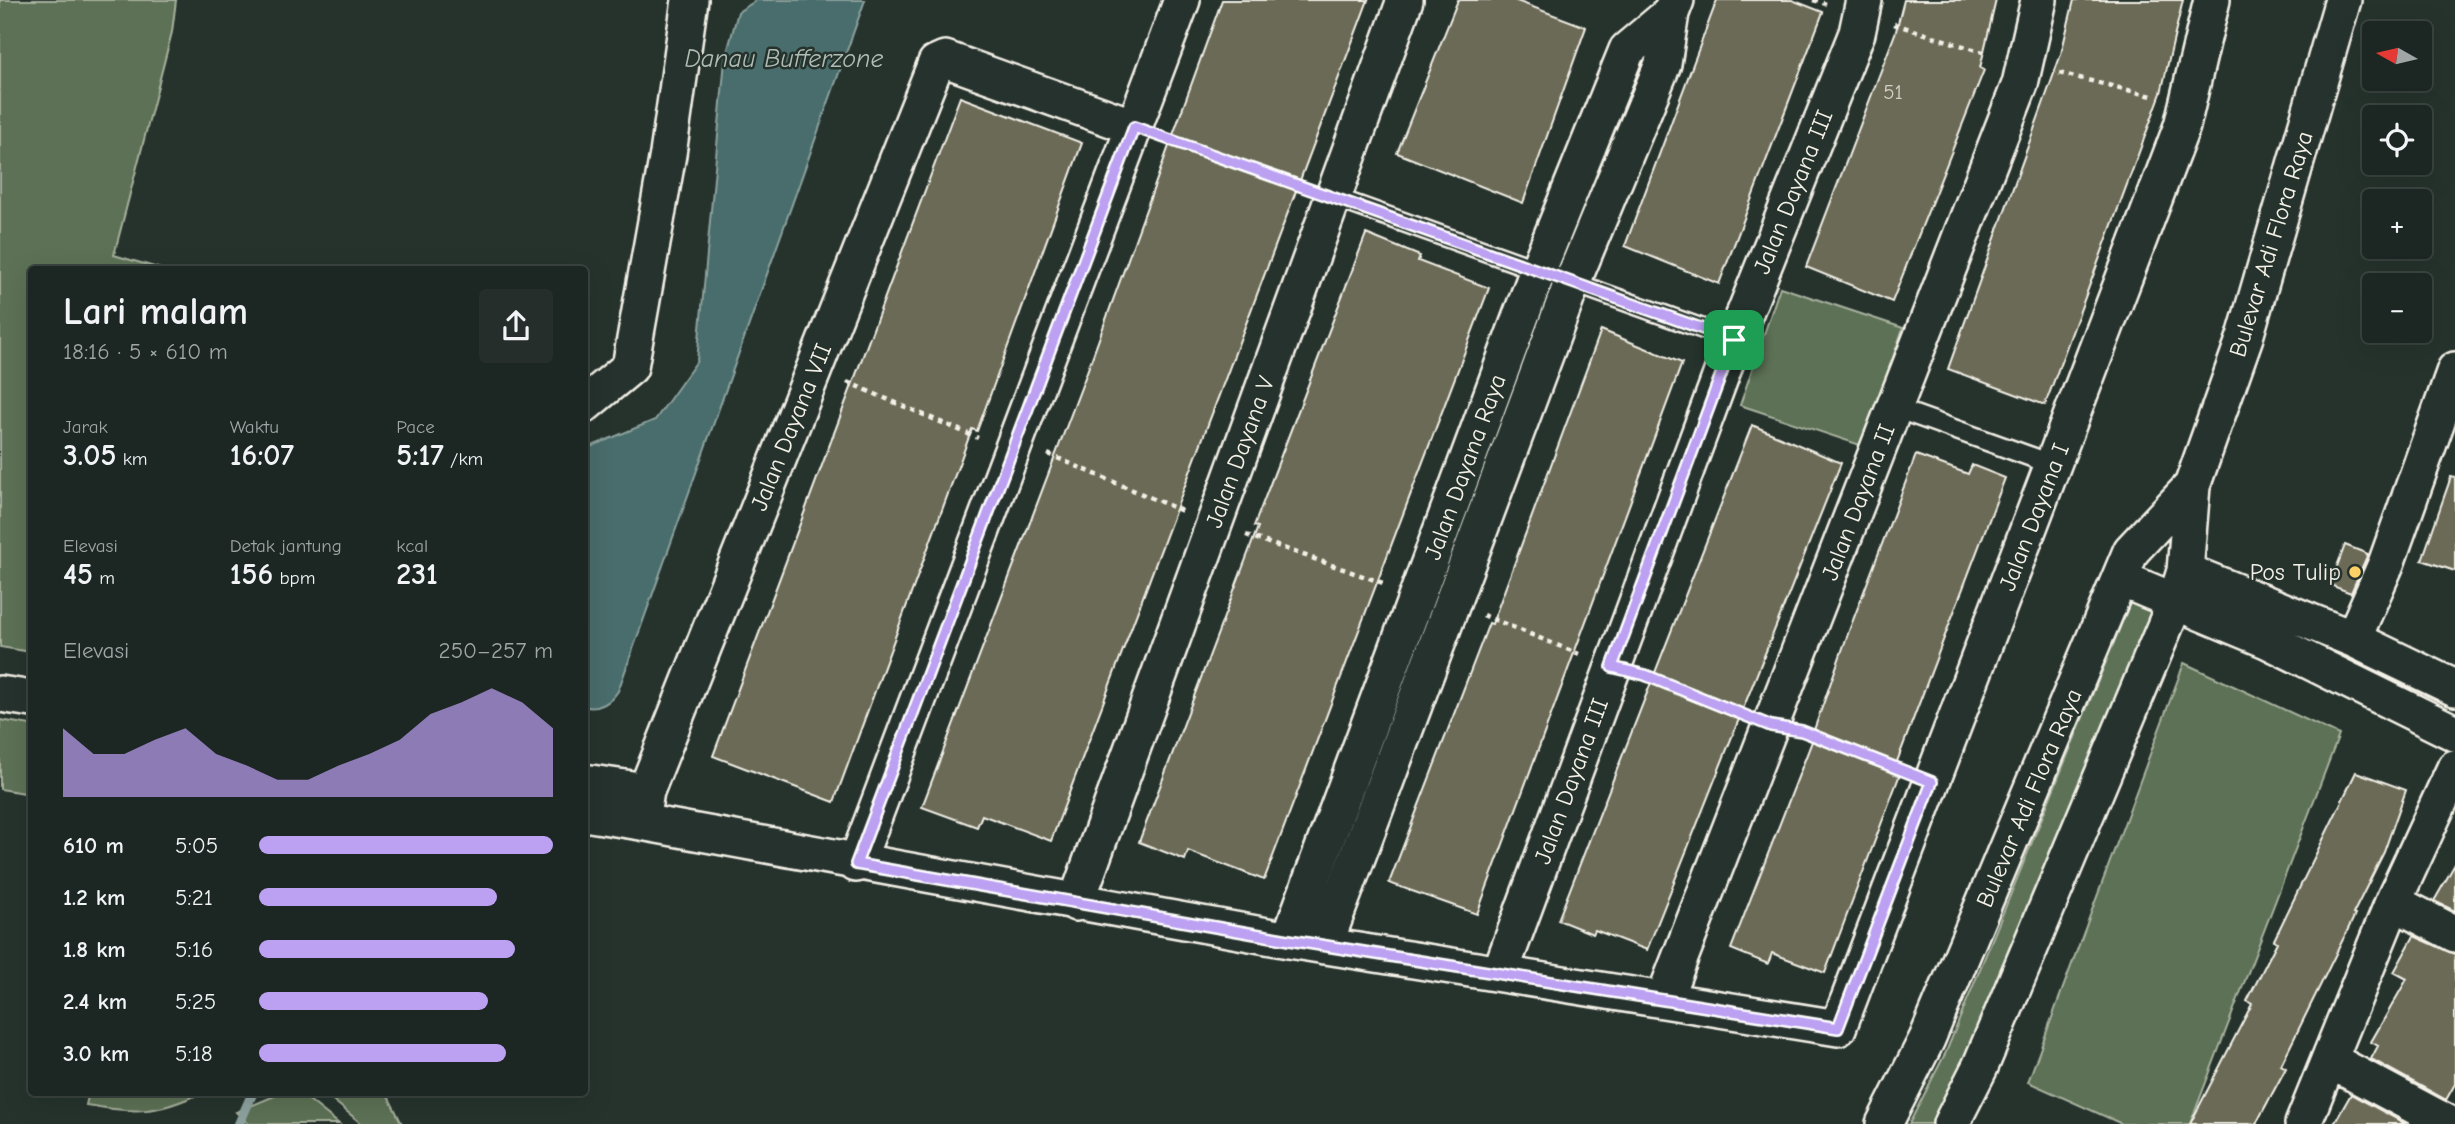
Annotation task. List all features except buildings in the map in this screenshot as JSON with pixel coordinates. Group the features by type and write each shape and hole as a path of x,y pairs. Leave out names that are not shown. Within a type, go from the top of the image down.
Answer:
{"street":[{"path":"588,402 630,366 668,154 690,0"},
{"path":"856,864 1182,0"},
{"name":"Jalan Dayana V","path":"1076,903 1405,0"},
{"name":"Jalan Dayana III","path":"1500,973 1734,340 1857,33 1864,0"},
{"name":"Jalan Dayana II","path":"1664,999 2020,84 2039,0"},
{"name":"Jalan Dayana I","path":"1664,999 1838,1028 2182,126 2212,0"},
{"name":"Bulevar Adi Flora Raya","path":"1951,1124 1980,1067 2181,585 2192,486 2245,337 2343,0"},
{"name":"Jalan Dayana Raya","path":"1289,940 1538,270 1627,50 1673,7"},
{"name":"Jalan Dayana Raya","path":"1324,946 1572,282 1663,64 1673,7"},
{"name":"Jalan Dayana VII","path":"643,806 936,63 945,58 1134,127"},
{"path":"2353,639 2386,564 2455,370"},
{"name":"Bulevar Adi Flora Raya","path":"1884,1124 1927,1039 2131,551 2192,486"},
{"path":"2121,579 2181,585 2353,639 2455,688"},
{"path":"2181,585 2267,640 2455,733"},
{"path":"0,694 28,698"},
{"path":"2303,1124 2331,1061 2393,902 2455,768"},
{"path":"588,784 643,806 856,864 1324,946 1664,999"},
{"path":"588,813 643,806"},
{"path":"2393,902 2455,934"},
{"path":"2331,1061 2449,1124"}],"lane":[{"path":"1333,197 1734,340"},
{"path":"1895,408 2054,465"}],"path":[{"path":"1134,127 1333,197"},
{"path":"815,368 1011,453"},
{"path":"1453,603 1612,667 1645,675 1771,726 1802,731 1932,782"}],"green space":[{"path":"0,0 176,0 172,32 114,255 151,266 28,266 28,652 0,647"},
{"path":"1780,287 1903,328 1863,446 1740,405"},
{"path":"2130,603 2152,611 1965,1059 1932,1124 1909,1124 1946,1052"},
{"path":"2184,663 2339,735 2190,1124 2122,1124 2028,1082"},
{"path":"0,720 28,725 28,794 0,789"},
{"path":"88,1096 193,1096 172,1105 146,1110 119,1110 86,1105"},
{"path":"274,1096 304,1096 339,1124 249,1124 236,1112"},
{"path":"328,1096 388,1096 402,1124 362,1124"}],"water":[{"name":"Danau Bufferzone","path":"757,0 865,0 618,691 604,705 588,707 588,448 655,420 697,361 725,60 738,12"}],"waterway":[{"path":"239,1124 251,1096"}],"place":[{"name":"Pos Tulip","path":"2355,572"}],"route":[{"path":"1134,127 1734,340 1612,667 1645,675 1771,726 1802,731 1932,782 1838,1028 1289,940 856,864 1134,127"}]}
